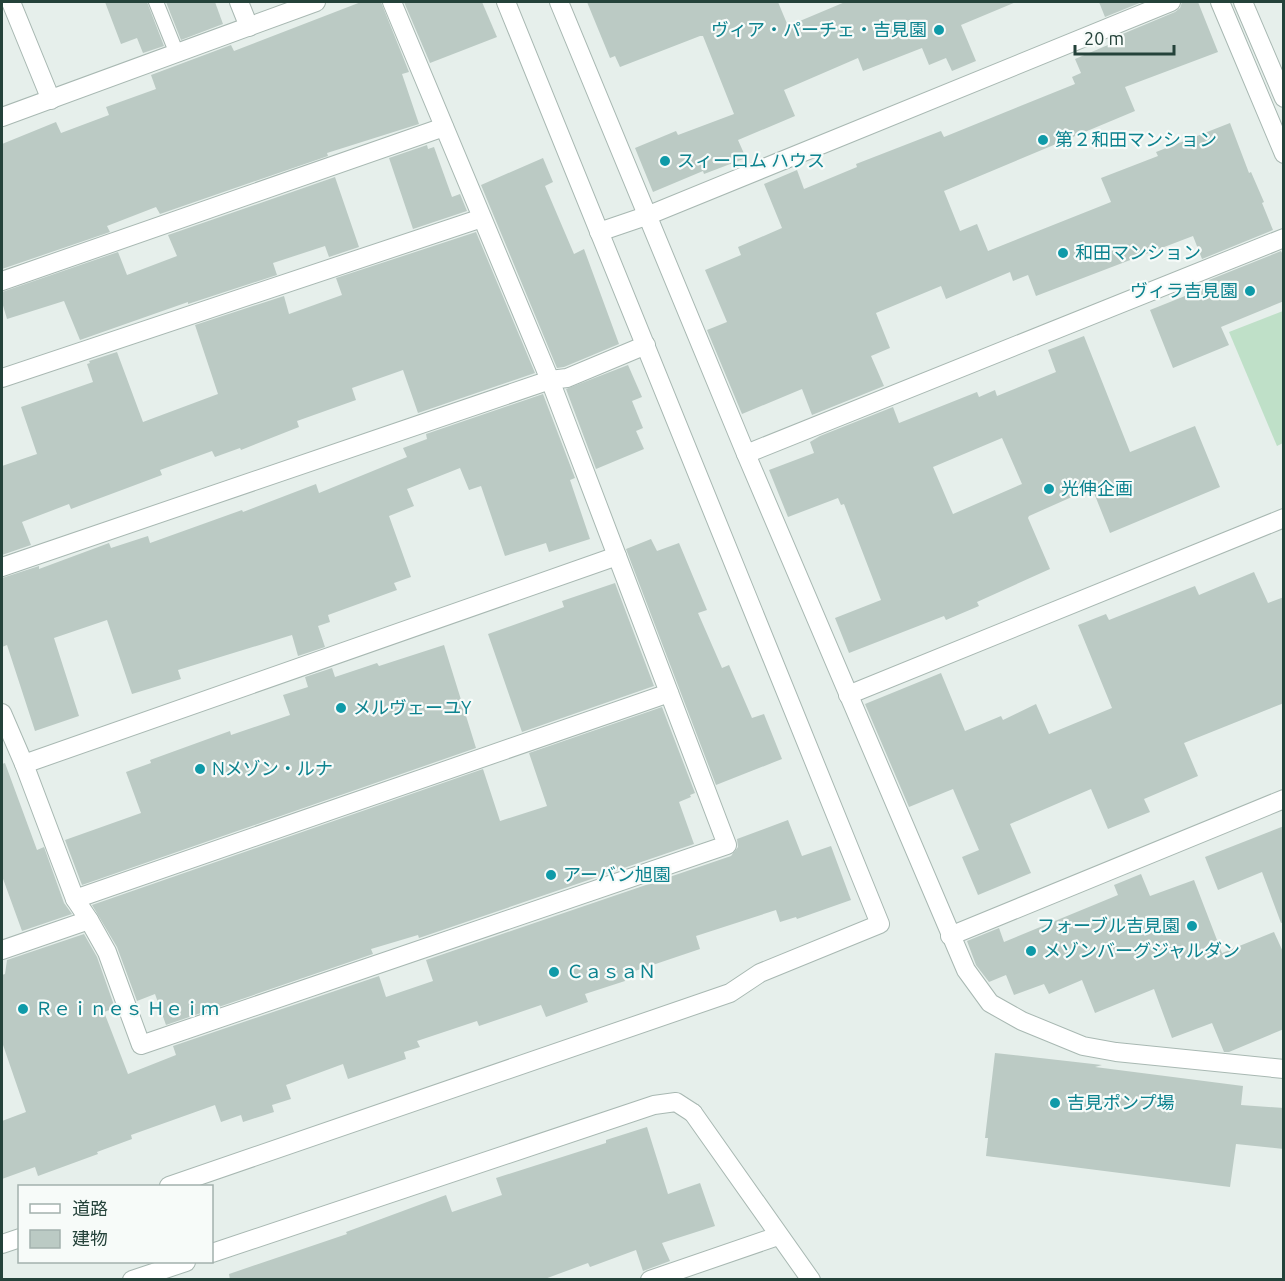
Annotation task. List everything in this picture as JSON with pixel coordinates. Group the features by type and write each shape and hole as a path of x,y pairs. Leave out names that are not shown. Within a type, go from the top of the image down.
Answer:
{"street":[{"path":"11,2 51,100"},
{"path":"239,2 249,27"},
{"path":"2,117 316,2"},
{"path":"2,713 7,743 24,764 75,899 107,952 141,1045 727,845 550,380 392,2"},
{"path":"172,1185 730,993 760,973 880,924 506,2"},
{"path":"559,2 746,454 966,970 990,1003 1053,1035 1083,1046 1116,1052 1284,1069"},
{"path":"599,232 649,215 1171,2"},
{"path":"1220,2 1284,154"},
{"path":"1243,2 1284,98"},
{"path":"2,281 444,127"},
{"path":"2,378 482,218"},
{"path":"746,454 1284,238"},
{"path":"2,567 550,380 567,378 646,345"},
{"path":"848,695 1284,518"},
{"path":"24,764 617,556"},
{"path":"75,899 669,693"},
{"path":"951,936 1284,799"},
{"path":"2,950 89,920"},
{"path":"213,1253 654,1105 676,1102 693,1113 811,1280"},
{"path":"650,1280 778,1236"},
{"path":"2,1244 18,1239"},
{"path":"132,1280 183,1263"}],"lane":[{"path":"156,2 177,54"}],"green space":[{"path":"1283,311 1283,443 1277,446 1229,332"}],"building":[{"path":"105,2 147,2 164,46 143,53 137,38 121,44"},
{"path":"166,2 215,2 223,24 181,40"},
{"path":"361,2 381,2 409,72 402,74 419,124 327,153 328,156 160,214 156,207 107,226 110,232 2,269 2,144 56,122 61,133 109,115 106,107 156,89 151,75 231,45 234,51"},
{"path":"404,2 482,2 497,37 430,63"},
{"path":"587,2 778,2 788,26 845,2 1016,2 961,25 976,61 952,71 946,58 929,65 922,48 863,71 858,58 784,90 795,116 738,140 746,158 704,174 703,171 653,192 635,148 676,131 678,135 734,114 703,36 620,67 615,56 610,58"},
{"path":"1099,2 1142,2 1105,17"},
{"path":"1182,2 1198,2 1218,52 1125,87 1135,111 944,191 960,231 977,224 988,251 1111,202 1101,178 1158,156 1156,152 1230,123 1249,173 1251,172 1264,202 1262,203 1273,230 1202,259 1193,236 1036,296 1028,275 1013,281 1010,272 946,299 941,286 876,313 890,348 871,356 884,386 812,415 802,389 742,414 707,330 727,322 705,270 741,255 738,247 782,228 764,184 797,170 804,189 857,167 856,164 941,131 944,137 1075,84 1072,77 1081,73 1075,59 1115,42 1113,38 1175,12 1180,8"},
{"path":"427,145 428,149 434,147 452,197 460,194 467,211 413,229 389,158"},
{"path":"543,158 553,182 545,186 574,254 584,249 619,344 557,368 481,185"},
{"path":"335,177 359,247 329,257 325,246 273,263 277,275 188,304 188,302 80,340 64,301 7,319 2,302 2,292 118,252 127,275 177,256 168,235"},
{"path":"476,232 535,373 418,413 403,370 352,388 356,400 297,421 299,427 241,450 240,448 215,457 212,451 160,470 162,475 71,509 69,504 22,522 31,545 2,555 2,466 37,454 21,407 93,382 87,364 90,363 89,361 117,352 143,422 218,394 195,325 284,296 289,314 342,295 336,278"},
{"path":"1281,251 1284,257 1284,301 1221,327 1229,345 1173,368 1150,310 1210,286 1209,280"},
{"path":"1084,336 1130,452 1195,426 1220,487 1110,533 1092,488 1029,516 1050,569 977,602 979,606 946,620 944,616 849,653 835,618 881,600 844,504 841,505 838,498 788,517 769,470 814,453 810,442 820,436 893,407 899,423 977,392 979,397 995,390 997,396 1056,372 1048,350","holes":["1002,438 1022,484 953,514 933,467"]},
{"path":"628,365 642,397 632,401 643,428 636,431 644,449 596,469 566,389"},
{"path":"543,394 575,478 570,480 590,539 549,552 546,543 505,556 481,486 469,490 460,468 407,489 414,506 389,516 411,577 394,583 397,590 328,615 330,622 318,626 325,647 298,656 292,635 178,670 181,679 132,694 107,620 54,638 79,716 35,731 7,645 2,647 2,578 39,566 39,569 109,543 111,548 148,536 150,543 242,510 243,512 316,484 319,493 407,457 403,448 427,439 426,434"},
{"path":"651,539 657,551 679,543 707,610 698,613 722,668 729,665 752,718 764,714 782,759 716,785 626,549"},
{"path":"1254,572 1268,603 1284,597 1284,703 1184,743 1198,776 1144,799 1150,812 1108,829 1091,789 1010,824 1031,873 978,895 962,857 979,850 953,789 909,807 865,704 941,673 965,731 1001,716 1003,720 1036,704 1049,734 1112,708 1078,625 1106,614 1109,620 1195,586 1199,595"},
{"path":"615,583 654,686 522,732 488,634 564,607 562,601"},
{"path":"444,645 476,748 82,885 65,840 141,813 126,772 151,763 150,760 230,731 231,735 290,715 283,695 308,687 305,677 332,668 335,677 377,663 379,666"},
{"path":"662,707 695,793 679,802 694,844 419,938 418,935 371,949 373,954 166,1025 155,994 137,1001 117,947 92,905 483,769 500,821 547,806 529,753"},
{"path":"5,763 37,850 44,847 64,903 72,914 22,931 2,876 2,764"},
{"path":"788,820 802,856 831,846 851,900 797,919 796,917 780,922 776,910 696,936 700,949 623,975 625,981 585,994 588,1002 546,1017 541,1005 479,1026 477,1021 417,1041 420,1047 404,1052 406,1059 348,1079 343,1064 286,1085 291,1099 272,1105 274,1112 243,1122 241,1115 221,1122 215,1105 131,1135 132,1139 97,1152 98,1154 38,1176 35,1167 2,1179 2,1121 26,1112 2,1042 2,975 5,974 7,960 84,934 97,957 115,1008 104,1012 128,1074 176,1055 173,1046 379,976 386,997 433,981 426,960 731,856 738,847 737,839"},
{"path":"1284,826 1284,922 1281,923 1262,872 1218,890 1205,857"},
{"path":"1141,874 1150,896 1194,880 1222,953 1274,932 1284,954 1284,1029 1224,1052 1212,1023 1172,1038 1154,989 1095,1013 1082,980 1049,994 1044,984 1014,995 1006,975 989,982 976,965 967,941 999,928 1004,942 1118,895 1114,885"},
{"path":"995,1053 1102,1065 1095,1067 1243,1086 1241,1105 1284,1108 1284,1149 1236,1144 1230,1187 986,1156 988,1138 985,1138"},
{"path":"647,1127 668,1194 700,1183 715,1226 662,1243 670,1261 643,1271 636,1250 590,1267 588,1263 542,1280 230,1280 229,1274 347,1234 346,1232 446,1195 452,1212 502,1195 496,1178 606,1143 606,1140"}],"place":[{"name":"ヴィア・パーチェ・吉見園","path":"939,30"},
{"name":"第２和田マンション","path":"1043,140"},
{"name":"スィーロム ハウス","path":"665,161"},
{"name":"和田マンション","path":"1063,253"},
{"name":"ヴィラ吉見園","path":"1250,291"},
{"name":"光伸企画","path":"1049,489"},
{"name":"メルヴェーユY","path":"341,708"},
{"name":"Nメゾン・ルナ","path":"200,769"},
{"name":"アーバン旭園","path":"551,875"},
{"name":"フォーブル吉見園","path":"1192,926"},
{"name":"メゾンバーグジャルダン","path":"1031,951"},
{"name":"ＣａｓａＮ","path":"554,972"},
{"name":"Ｒｅｉｎｅｓ Ｈｅｉｍ","path":"23,1009"},
{"name":"吉見ポンプ場","path":"1055,1103"}]}
